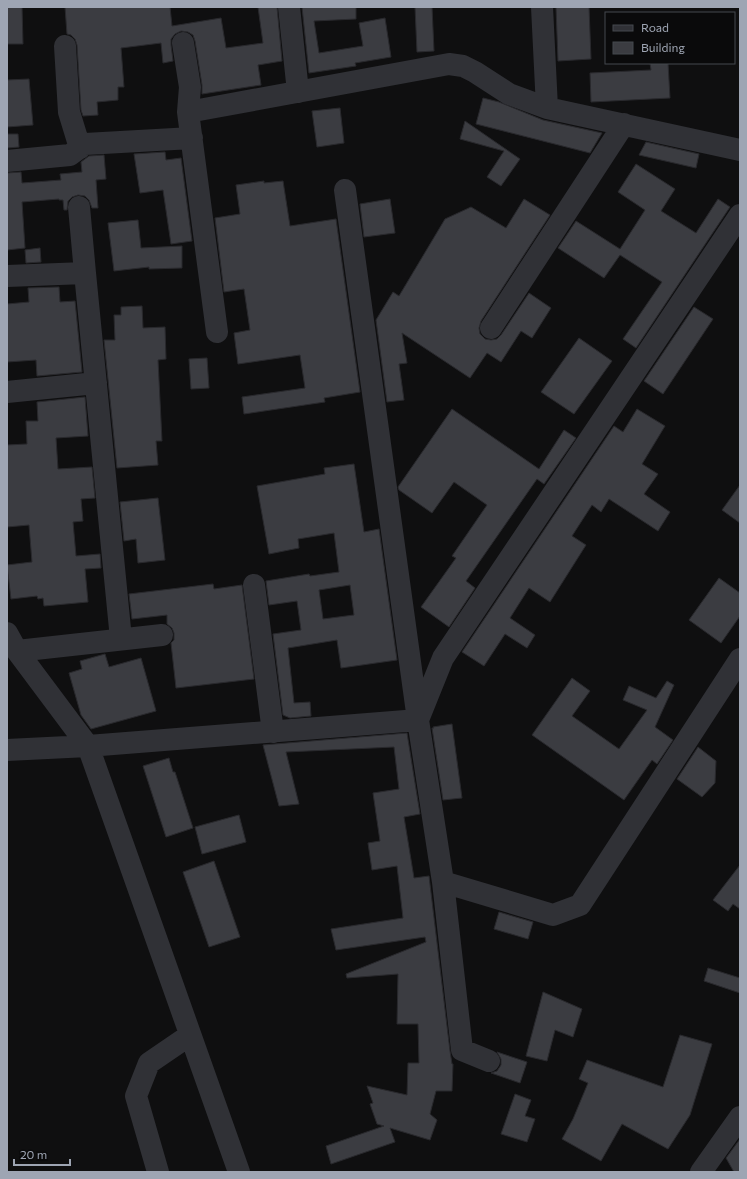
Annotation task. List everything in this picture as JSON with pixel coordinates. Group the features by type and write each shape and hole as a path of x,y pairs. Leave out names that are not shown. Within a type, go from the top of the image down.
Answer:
{"street":[{"path":"289,7 298,92"},
{"path":"542,7 547,108"},
{"path":"183,43 190,87 188,112 217,332"},
{"path":"65,46 68,112 80,148"},
{"path":"188,112 449,64 462,66 475,72 509,94 547,108 740,150"},
{"path":"491,328 624,124"},
{"path":"7,161 70,155 85,144 192,138"},
{"path":"345,190 418,720 443,882 462,1050 489,1061"},
{"path":"79,207 120,639"},
{"path":"418,720 443,658 740,215"},
{"path":"7,276 85,273"},
{"path":"7,392 96,383"},
{"path":"254,585 273,732"},
{"path":"12,642 120,639 162,635"},
{"path":"12,642 88,746 239,1172"},
{"path":"443,882 553,915 580,905 740,659"},
{"path":"7,750 88,746 418,720"},
{"path":"158,1172 136,1096 149,1063 190,1035"},
{"path":"701,1172 740,1117"}],"building":[{"path":"7,7 22,7 23,44 7,44"},
{"path":"65,7 170,7 172,26 221,18 226,48 263,43 258,7 277,7 282,61 258,65 261,85 202,94 202,85 193,35 188,32 181,31 175,34 171,39 173,61 163,63 161,43 121,48 124,87 118,87 118,100 97,102 98,115 83,116 81,110 77,45 75,39 71,35 67,34"},
{"path":"302,7 356,7 356,19 314,21 319,53 363,46 359,23 385,18 391,57 355,63 356,66 309,73"},
{"path":"415,7 432,7 434,51 417,52"},
{"path":"556,7 589,7 591,59 558,61"},
{"path":"650,64 668,64 670,98 591,102 590,73 651,70"},
{"path":"29,79 33,125 7,127 7,80"},
{"path":"483,98 499,102 543,120 602,133 590,153 476,124"},
{"path":"340,108 344,143 317,147 312,111"},
{"path":"465,121 520,159 501,186 487,177 504,151 460,139"},
{"path":"7,134 18,134 19,147 7,148"},
{"path":"646,142 699,154 696,168 639,155"},
{"path":"165,152 166,160 181,158 192,241 171,244 163,190 140,193 134,154"},
{"path":"104,155 106,179 96,180 98,208 92,208 89,200 85,196 78,195 72,197 68,201 67,210 64,210 63,200 59,199 22,202 25,248 7,250 7,173 21,172 22,183 61,180 60,174 82,172 81,162 89,156"},
{"path":"636,164 675,189 661,211 696,233 718,199 730,207 636,348 623,339 662,282 620,255 604,278 558,248 576,221 620,249 645,210 618,192"},
{"path":"264,181 264,183 283,181 290,226 336,219 360,392 324,398 325,402 244,414 242,397 305,388 300,355 238,364 234,333 250,330 244,289 224,292 215,218 240,214 236,185"},
{"path":"390,199 395,233 364,237 360,204"},
{"path":"524,199 550,215 481,321 479,328 480,334 485,339 497,339 529,293 551,308 532,338 521,331 501,362 487,353 470,378 402,333 407,363 399,364 404,400 387,402 376,320 393,292 399,296 445,219 471,207 506,228"},
{"path":"138,220 141,248 182,246 182,268 149,269 149,267 114,271 108,223"},
{"path":"40,248 41,262 26,263 25,250"},
{"path":"59,287 60,302 75,301 82,372 37,376 36,360 7,362 7,304 29,302 28,288"},
{"path":"142,306 143,328 165,327 166,359 158,360 162,441 156,441 158,465 117,468 104,340 115,340 114,315 121,315 121,307"},
{"path":"694,307 713,319 663,394 644,381"},
{"path":"579,338 612,361 574,414 541,392"},
{"path":"207,358 209,388 191,389 189,359"},
{"path":"85,397 88,436 56,438 58,469 92,467 95,498 81,499 83,521 73,522 76,556 100,554 101,568 85,569 88,602 44,606 43,598 38,599 37,596 11,599 7,565 32,562 29,525 7,527 7,445 27,444 26,421 38,421 37,402"},
{"path":"452,409 539,469 564,430 576,438 544,484 537,479 466,581 475,588 449,627 421,607 456,558 452,556 487,505 454,482 432,513 399,490 398,487"},
{"path":"637,409 665,426 642,464 658,474 644,494 670,512 658,531 609,499 601,512 592,505 572,536 586,545 550,602 529,588 510,618 535,635 527,648 505,634 484,666 462,652 614,426 623,432"},
{"path":"354,464 364,532 379,529 397,660 341,668 337,640 288,648 294,703 310,702 311,716 290,718 283,715 273,634 301,630 297,601 269,605 266,581 309,574 310,576 339,572 334,533 298,539 299,548 269,554 257,486 325,474 324,468","holes":["350,585 354,615 323,619 319,590"]},
{"path":"740,485 740,523 722,510"},
{"path":"158,498 165,560 138,563 136,539 124,541 120,502"},
{"path":"719,578 740,593 740,616 721,643 689,620"},
{"path":"213,584 214,589 242,585 254,679 176,688 171,643 174,640 174,633 172,628 167,624 167,615 132,619 129,594"},
{"path":"105,654 109,667 141,658 156,711 91,729 81,715 69,673 82,669 80,661"},
{"path":"572,678 590,691 572,716 619,749 647,710 623,700 629,686 656,698 667,681 674,685 655,727 673,740 657,764 652,760 624,800 532,735"},
{"path":"452,724 462,798 443,800 432,728"},
{"path":"407,733 420,814 404,817 414,878 429,876 450,1051 453,1064 452,1091 436,1091 430,1114 437,1120 430,1140 390,1128 395,1142 331,1164 326,1146 384,1126 377,1124 370,1104 373,1103 367,1086 407,1095 408,1063 419,1063 418,1024 397,1024 398,974 347,978 346,974 426,942 425,937 336,950 331,929 403,918 397,866 372,870 368,843 380,841 373,793 399,789 394,747 286,752 299,804 279,806 263,745"},
{"path":"698,747 716,761 715,783 702,797 677,779"},
{"path":"169,758 193,828 166,837 143,766"},
{"path":"239,815 246,842 202,854 195,827"},
{"path":"214,861 240,937 209,947 183,872"},
{"path":"740,865 740,909 733,904 728,911 713,900"},
{"path":"499,912 533,922 528,939 494,929"},
{"path":"708,968 740,978 740,993 704,981"},
{"path":"543,992 582,1009 573,1037 555,1030 547,1061 526,1056"},
{"path":"680,1035 712,1044 690,1115 668,1149 622,1124 601,1161 562,1139 573,1119 588,1083 579,1079 587,1060 663,1087"},
{"path":"497,1052 527,1062 520,1083 491,1073 497,1071 501,1065 501,1059"},
{"path":"515,1094 531,1100 525,1116 535,1119 527,1142 501,1134"},
{"path":"740,1139 740,1172 734,1172 726,1158"}]}
